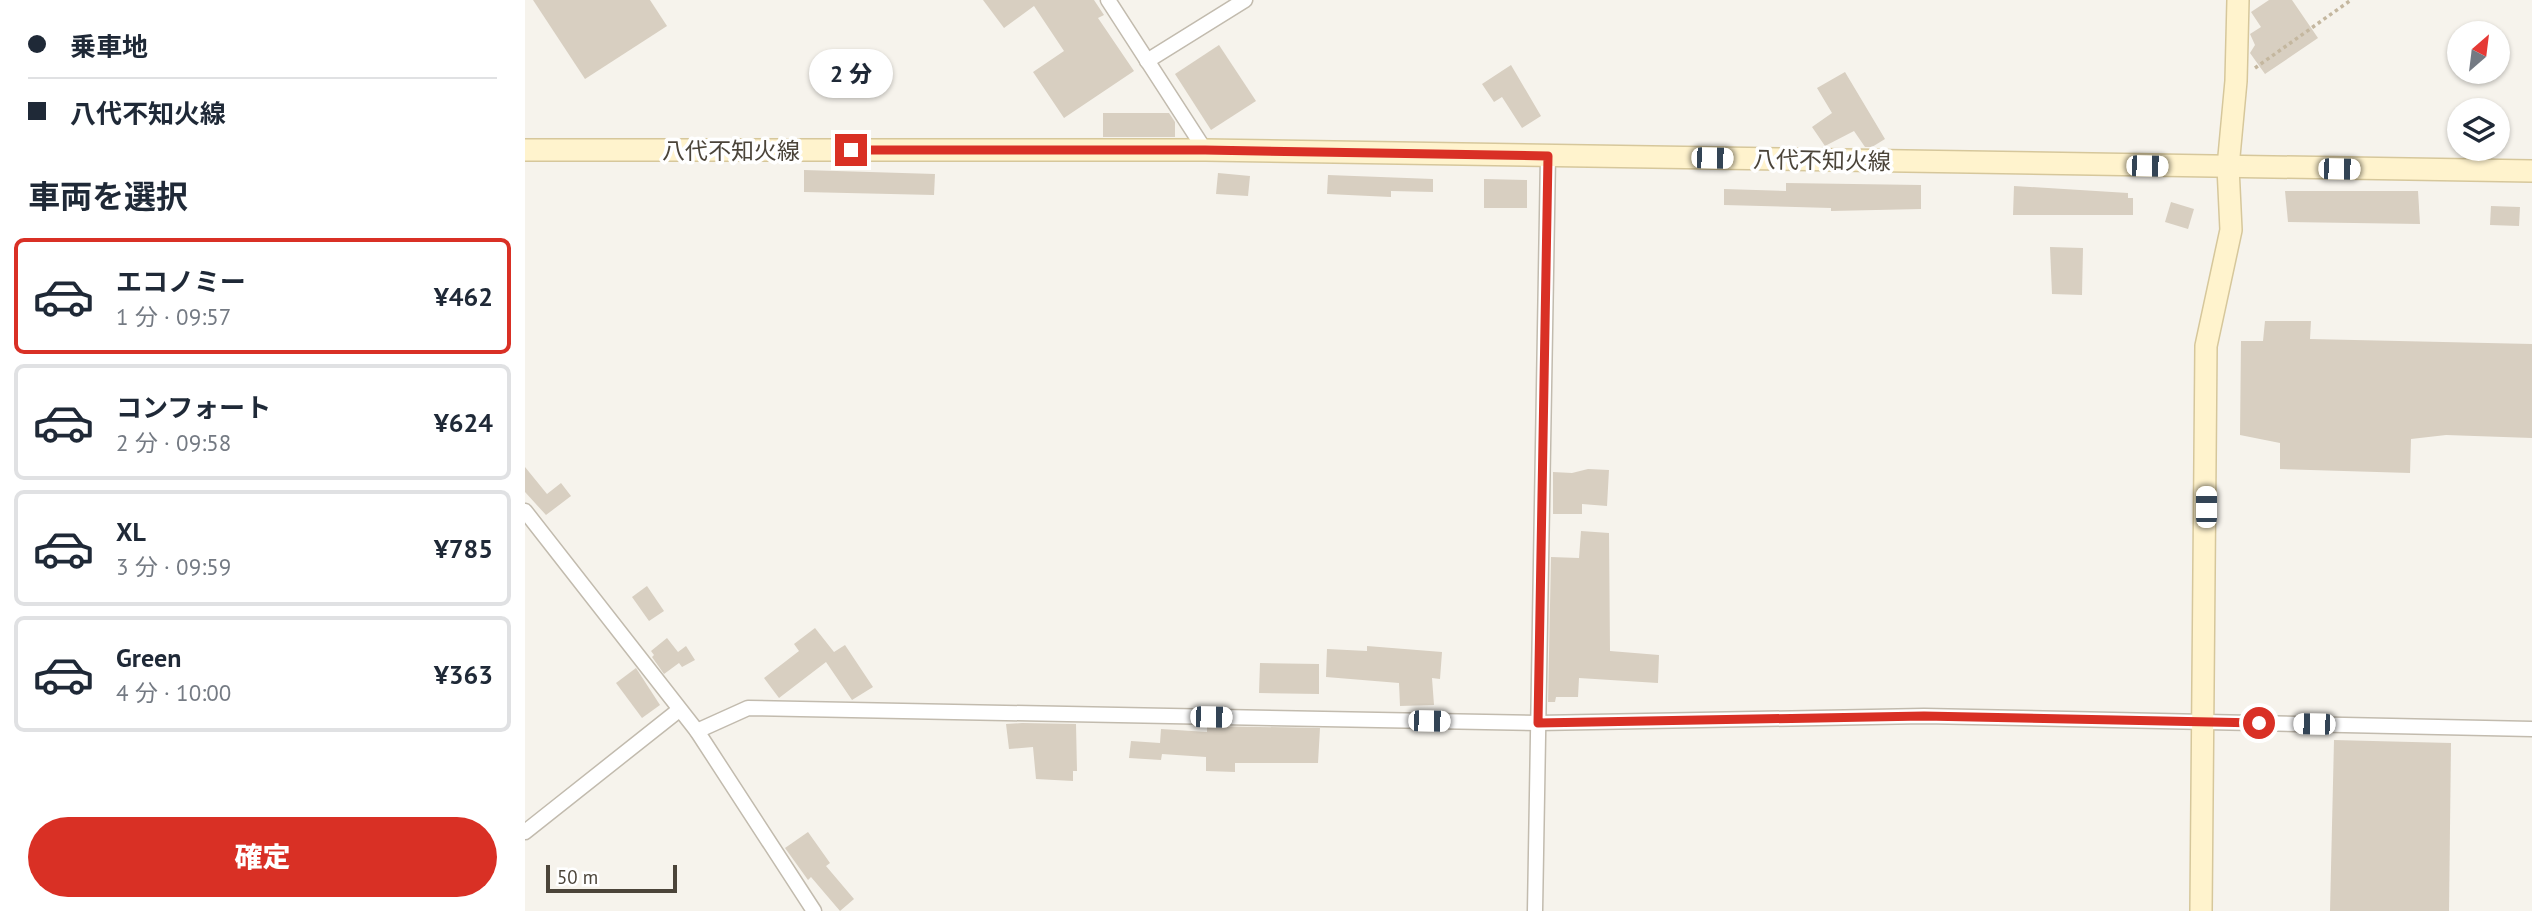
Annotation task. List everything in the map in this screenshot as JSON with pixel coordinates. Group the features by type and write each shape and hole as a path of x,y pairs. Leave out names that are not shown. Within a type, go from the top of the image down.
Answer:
{"main road":[{"path":"2201,911 2206,346 2231,230 2228,167 2236,81 2238,0"},
{"name":"八代不知火線","path":"525,150 1205,150 2532,171"}],"street":[{"path":"1108,0 1205,150"},
{"path":"1147,61 1245,0"},
{"path":"1535,911 1548,156"},
{"path":"525,511 697,731 814,911"},
{"path":"697,731 748,708 1538,723 1924,716 2532,729"},
{"path":"525,832 679,710"}],"path":[{"path":"2236,81 2351,0"}],"building":[{"path":"533,0 650,0 667,26 585,79"},
{"path":"983,0 1094,0 1104,15 1098,18 1134,71 1064,118 1033,72 1064,51 1034,6 1004,28"},
{"path":"2269,0 2292,0 2318,38 2265,74 2250,53 2255,45 2250,34 2261,27 2251,12"},
{"path":"1219,45 1256,101 1211,130 1175,74"},
{"path":"1511,65 1541,116 1522,128 1502,97 1494,102 1482,84"},
{"path":"1845,72 1885,139 1872,147 1865,147 1854,131 1825,146 1812,127 1832,113 1817,88"},
{"path":"1103,113 1169,113 1175,122 1175,137 1103,137"},
{"path":"804,170 935,174 934,195 804,192"},
{"path":"1218,173 1250,176 1248,196 1216,194"},
{"path":"1328,175 1433,179 1433,192 1391,191 1391,197 1327,194"},
{"path":"1484,179 1527,180 1527,208 1484,208"},
{"path":"1786,183 1921,185 1921,209 1831,211 1831,208 1724,205 1724,189 1786,191"},
{"path":"2014,186 2128,193 2128,198 2133,198 2133,215 2013,215"},
{"path":"2285,191 2418,191 2420,224 2288,222"},
{"path":"2171,202 2194,209 2188,229 2165,222"},
{"path":"2491,206 2520,207 2519,226 2490,225"},
{"path":"2050,247 2083,248 2082,295 2052,294"},
{"path":"2265,321 2311,321 2310,339 2532,344 2532,438 2446,435 2411,439 2410,473 2280,469 2280,443 2240,435 2241,341 2263,341"},
{"path":"525,467 547,494 561,483 571,496 546,515 525,492"},
{"path":"1588,469 1609,470 1607,506 1582,504 1582,514 1553,514 1553,472 1572,473"},
{"path":"1581,531 1609,533 1610,651 1659,655 1658,683 1579,678 1578,697 1556,697 1555,702 1548,702 1551,557 1579,558"},
{"path":"647,586 664,611 649,621 632,597"},
{"path":"815,628 834,652 845,645 873,687 852,700 826,662 779,698 764,678 799,651 794,644"},
{"path":"667,638 678,652 686,646 695,660 682,667 679,663 664,674 651,651"},
{"path":"1367,646 1442,652 1440,679 1432,678 1434,705 1400,706 1399,683 1326,677 1327,649 1367,651"},
{"path":"1260,663 1319,664 1319,694 1259,693"},
{"path":"636,668 660,705 642,718 616,683"},
{"path":"1006,724 1076,724 1077,771 1073,771 1073,781 1036,779 1033,747 1009,749"},
{"path":"1207,726 1320,728 1318,763 1235,763 1235,772 1206,771 1206,757 1162,754 1161,760 1129,758 1131,741 1160,743 1161,729 1207,732"},
{"path":"2334,740 2451,743 2449,911 2330,911"},
{"path":"808,832 830,863 826,866 854,899 840,911 811,877 808,880 785,848"}],"route":[{"path":"851,150 1205,150 1548,156 1538,723 1924,716 2259,723"}]}
